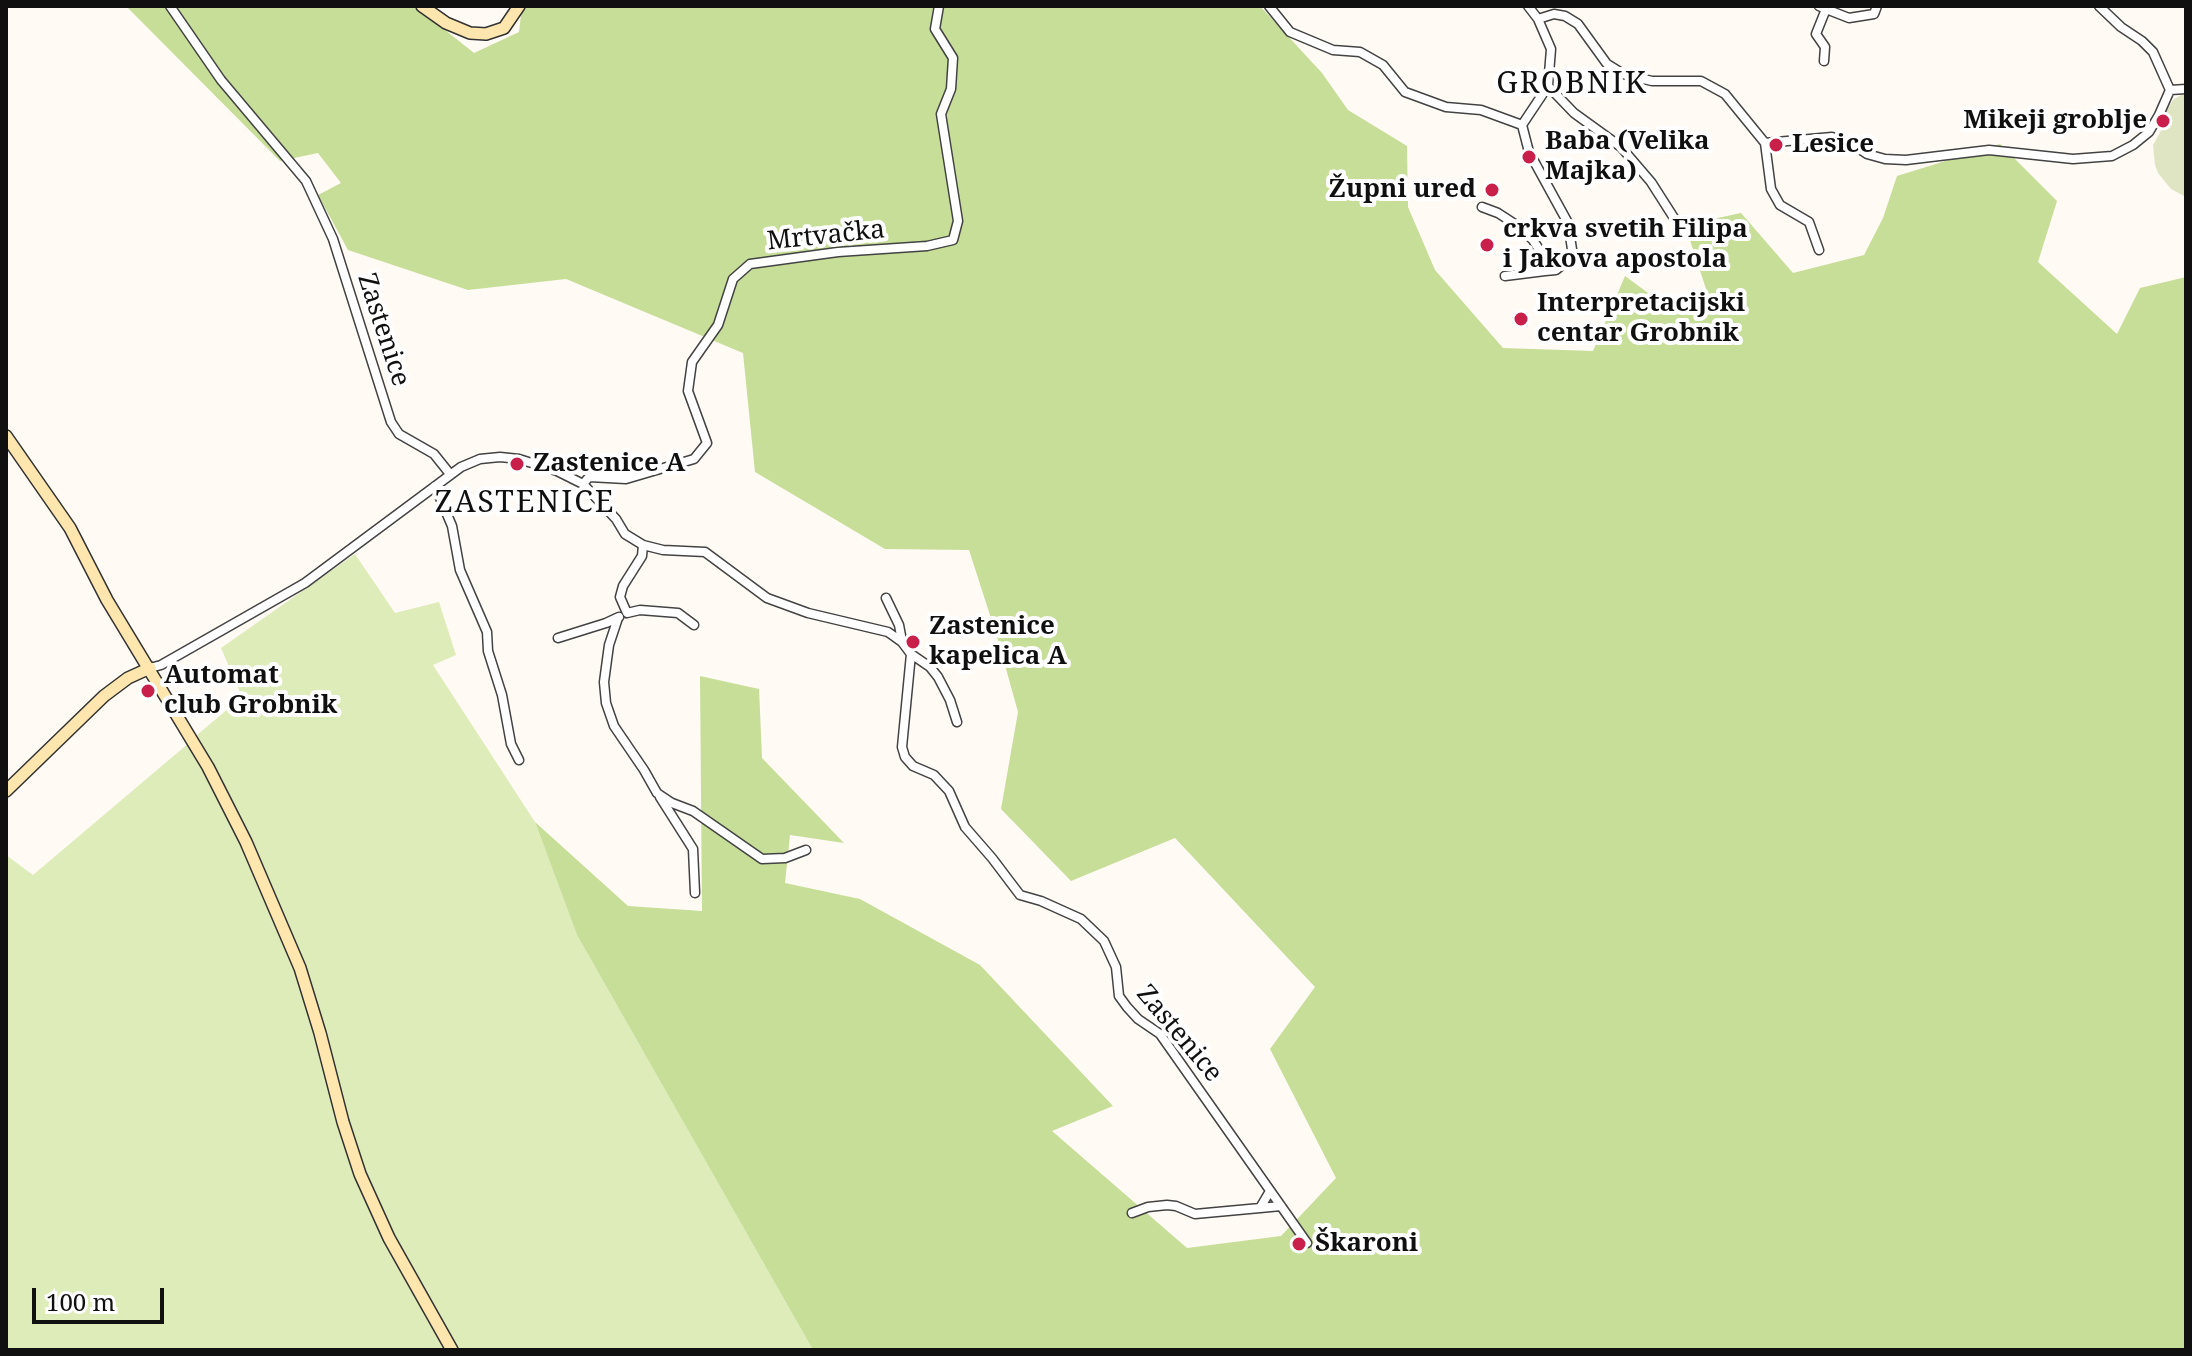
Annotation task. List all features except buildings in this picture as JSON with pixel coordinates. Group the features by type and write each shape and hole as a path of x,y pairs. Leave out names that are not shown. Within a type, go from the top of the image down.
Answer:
{"main road":[{"path":"422,6 446,23 470,33 486,34 504,28 519,6"},
{"path":"6,436 70,528 107,600 208,767 246,842 300,968 360,1174 389,1238 452,1350"},
{"path":"6,791 104,696 128,678 150,668"}],"street":[{"name":"Zastenice","path":"170,6 221,80 302,177 333,239 391,422 399,434 434,454 450,474"},
{"name":"Mrtvačka","path":"583,484 589,477 626,479 694,459 707,443 688,391 692,362 718,325 733,279 750,264 838,252 927,246 953,240 958,221 941,114 951,89 953,58 935,29 939,6"},
{"path":"1269,6 1290,32 1333,50 1360,52 1383,65 1405,92 1446,107 1481,110 1522,125"},
{"path":"1505,276 1556,270 1573,256 1568,223 1529,152 1522,125 1548,86 1551,49 1538,19 1528,6"},
{"path":"1824,61 1825,47 1816,34 1822,8 1849,18 1874,14 1877,6"},
{"path":"1765,143 1832,137 1849,142 1867,154 1906,160 1989,150 2073,159 2112,156 2149,132 2170,90 2153,52 2099,6"},
{"path":"1538,19 1554,10 1578,24 1607,64 1623,74 1652,81 1701,81 1725,94 1765,143 1771,189 1780,205 1809,222 1819,250"},
{"path":"1548,86 1574,113 1621,147 1651,182 1674,218"},
{"path":"2170,90 2186,89"},
{"path":"1482,207 1498,213 1533,240 1540,251 1545,271"},
{"path":"150,668 161,665 305,583 461,467 480,459 500,457 519,459 557,471 583,484 616,519 625,534 643,545 663,550 705,552 767,598 808,613 888,632 938,677 957,722"},
{"path":"435,486 452,526 460,570 487,632 488,651 502,695 511,744 519,760"},
{"path":"643,545 642,556 623,586 620,597 622,616 609,645 604,682 606,703 614,726 693,849 695,893"},
{"path":"886,598 899,625 902,642"},
{"path":"558,638 640,610 678,613 694,625"},
{"name":"Zastenice","path":"911,654 902,747 905,757 913,766 934,775 949,791 965,827 1020,895 1081,919 1104,941 1116,967 1119,996 1138,1019 1160,1034 1307,1243"},
{"path":"657,793 693,811 762,859 785,858 806,850"},
{"path":"1260,1208 1270,1191"},
{"path":"1132,1213 1167,1205 1195,1214 1281,1206"}],"green space":[{"path":"126,6 415,6 474,53 519,32 522,6 1260,6 1322,73 1348,110 1407,146 1408,207 1435,270 1503,348 1593,351 1625,276 1674,312 1708,295 1685,225 1741,213 1793,273 1864,255 1883,218 1897,176 2000,144 2057,201 2038,262 2117,334 2140,288 2186,277 2186,1350 813,1350 577,935 535,822 628,906 702,911 700,676 759,689 762,758 844,843 790,835 785,883 860,899 980,965 1113,1106 1052,1131 1187,1248 1281,1236 1336,1178 1270,1049 1315,987 1175,838 1071,881 1001,809 1018,712 969,550 885,549 755,472 743,353 566,279 468,290 348,250 318,195 341,183 318,153 280,161"},
{"path":"2186,95 2186,197 2171,189 2158,173 2153,145 2166,122 2165,113 2173,100"},
{"path":"355,554 395,613 439,602 456,655 433,665 535,822 577,935 813,1350 459,1350 377,1200 353,1136 304,963 256,854 197,735 242,697 221,648"},
{"path":"190,742 238,838 296,974 319,1045 337,1123 368,1206 392,1256 447,1350 6,1350 6,855 33,875"}],"place":[{"name":"Mikeji groblje","path":"2163,121"},
{"name":"Lesice","path":"1776,145"},
{"name":"Baba (Velika Majka)","path":"1529,157"},
{"name":"Župni ured","path":"1492,190"},
{"name":"crkva svetih Filipa i Jakova apostola","path":"1487,245"},
{"name":"Interpretacijski centar Grobnik","path":"1521,319"},
{"name":"Zastenice A","path":"517,464"},
{"name":"Zastenice kapelica A","path":"913,642"},
{"name":"Automat club Grobnik","path":"148,691"},
{"name":"Škaroni","path":"1299,1244"}],"district":[{"name":"GROBNIK","path":"1572,84"},
{"name":"ZASTENICE","path":"525,503"}]}
